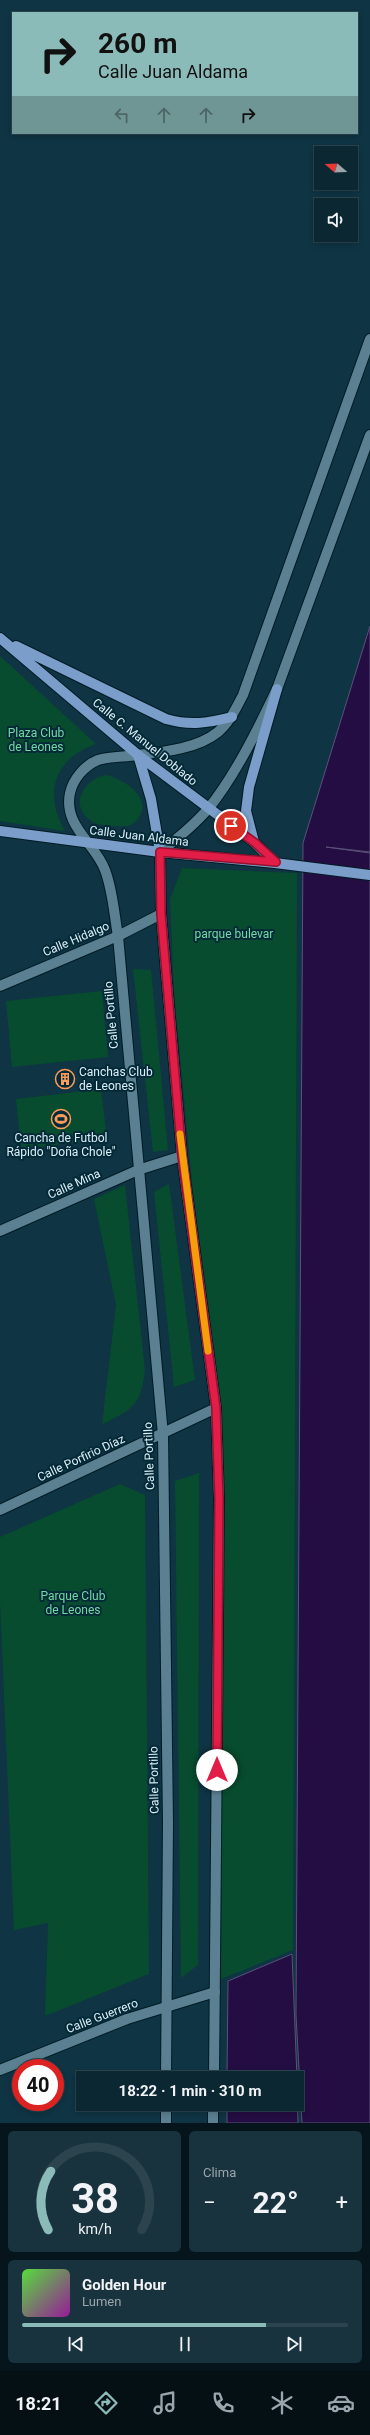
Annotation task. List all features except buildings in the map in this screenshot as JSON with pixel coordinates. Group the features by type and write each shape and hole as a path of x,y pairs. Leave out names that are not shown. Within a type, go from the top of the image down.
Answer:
{"main road":[{"path":"2,639 166,719 185,724 205,723 232,717"},
{"name":"Calle C. Manuel Doblado","path":"2,639 138,755 254,842 276,862"},
{"path":"254,842 246,812 248,793 277,688"},
{"path":"138,755 151,799 160,852"},
{"name":"Calle Juan Aldama","path":"0,830 160,852 276,862 370,875"}],"street":[{"name":"Calle Portillo","path":"166,2071 168,1815 163,1435 118,936 105,870 98,855 74,823 69,809 70,794 73,783 88,766 98,760 175,749 202,741 218,732 232,717 243,695 370,339"},
{"path":"214,2071 219,1499 216,1408 182,1156 161,914 160,852 187,831 208,809 220,793 254,734 277,688 370,435"},
{"name":"Calle Hidalgo","path":"0,986 118,936 161,914"},
{"name":"Calle Mina","path":"0,1231 138,1170 182,1156"},
{"name":"Calle Porfirio Díaz","path":"0,1510 163,1435 216,1408"},
{"name":"Calle Guerrero","path":"0,2070 127,2019 215,1992"},
{"path":"166,2111 166,2123"},
{"path":"213,2111 213,2123"}],"green space":[{"name":"Plaza Club de Leones","path":"0,656 96,744 82,750 70,759 62,768 56,779 54,791 55,803 58,817 65,831 0,821"},
{"path":"107,775 114,777 128,785 139,796 142,803 142,810 136,822 129,826 101,825 91,821 84,815 80,800 82,793 92,781"},
{"name":"parque bulevar","path":"182,868 297,873 293,1950 221,1979 222,1803 219,1387 193,1193 174,993 170,899"},
{"path":"133,969 151,970 168,1150 153,1152"},
{"path":"102,991 108,1057 12,1067 6,1001"},
{"name":"Cancha de Futbol Rápido \"Doña Chole\"","path":"101,1089 107,1139 21,1149 16,1099"},
{"path":"169,1184 195,1380 174,1387 154,1192"},
{"path":"125,1185 145,1370 141,1391 134,1405 121,1415 102,1424 116,1305 94,1199"},
{"path":"199,1473 198,1965 181,1978 175,1481"},
{"name":"Parque Club de Leones","path":"120,1484 145,1495 149,1974 45,2016 48,1923 14,1930 0,1602 0,1537"}],"shaded area":[{"path":"370,626 370,852 326,847 370,853 370,2123 302,2123 301,2111 304,2111 304,2071 299,2071 296,2015 303,843"},
{"path":"292,1954 297,2071 227,2071 228,1981"},
{"path":"227,2111 298,2111 298,2123 227,2123"}],"slow traffic":[{"path":"180,1134 208,1351"}],"place":[{"name":"Canchas Club de Leones","path":"65,1079"},
{"name":"Cancha de Futbol Rápido \"Doña Chole\"","path":"61,1119"}],"route":[{"path":"217,1770 219,1499 216,1408 182,1156 161,914 160,852 276,862 254,842 231,826"}]}
